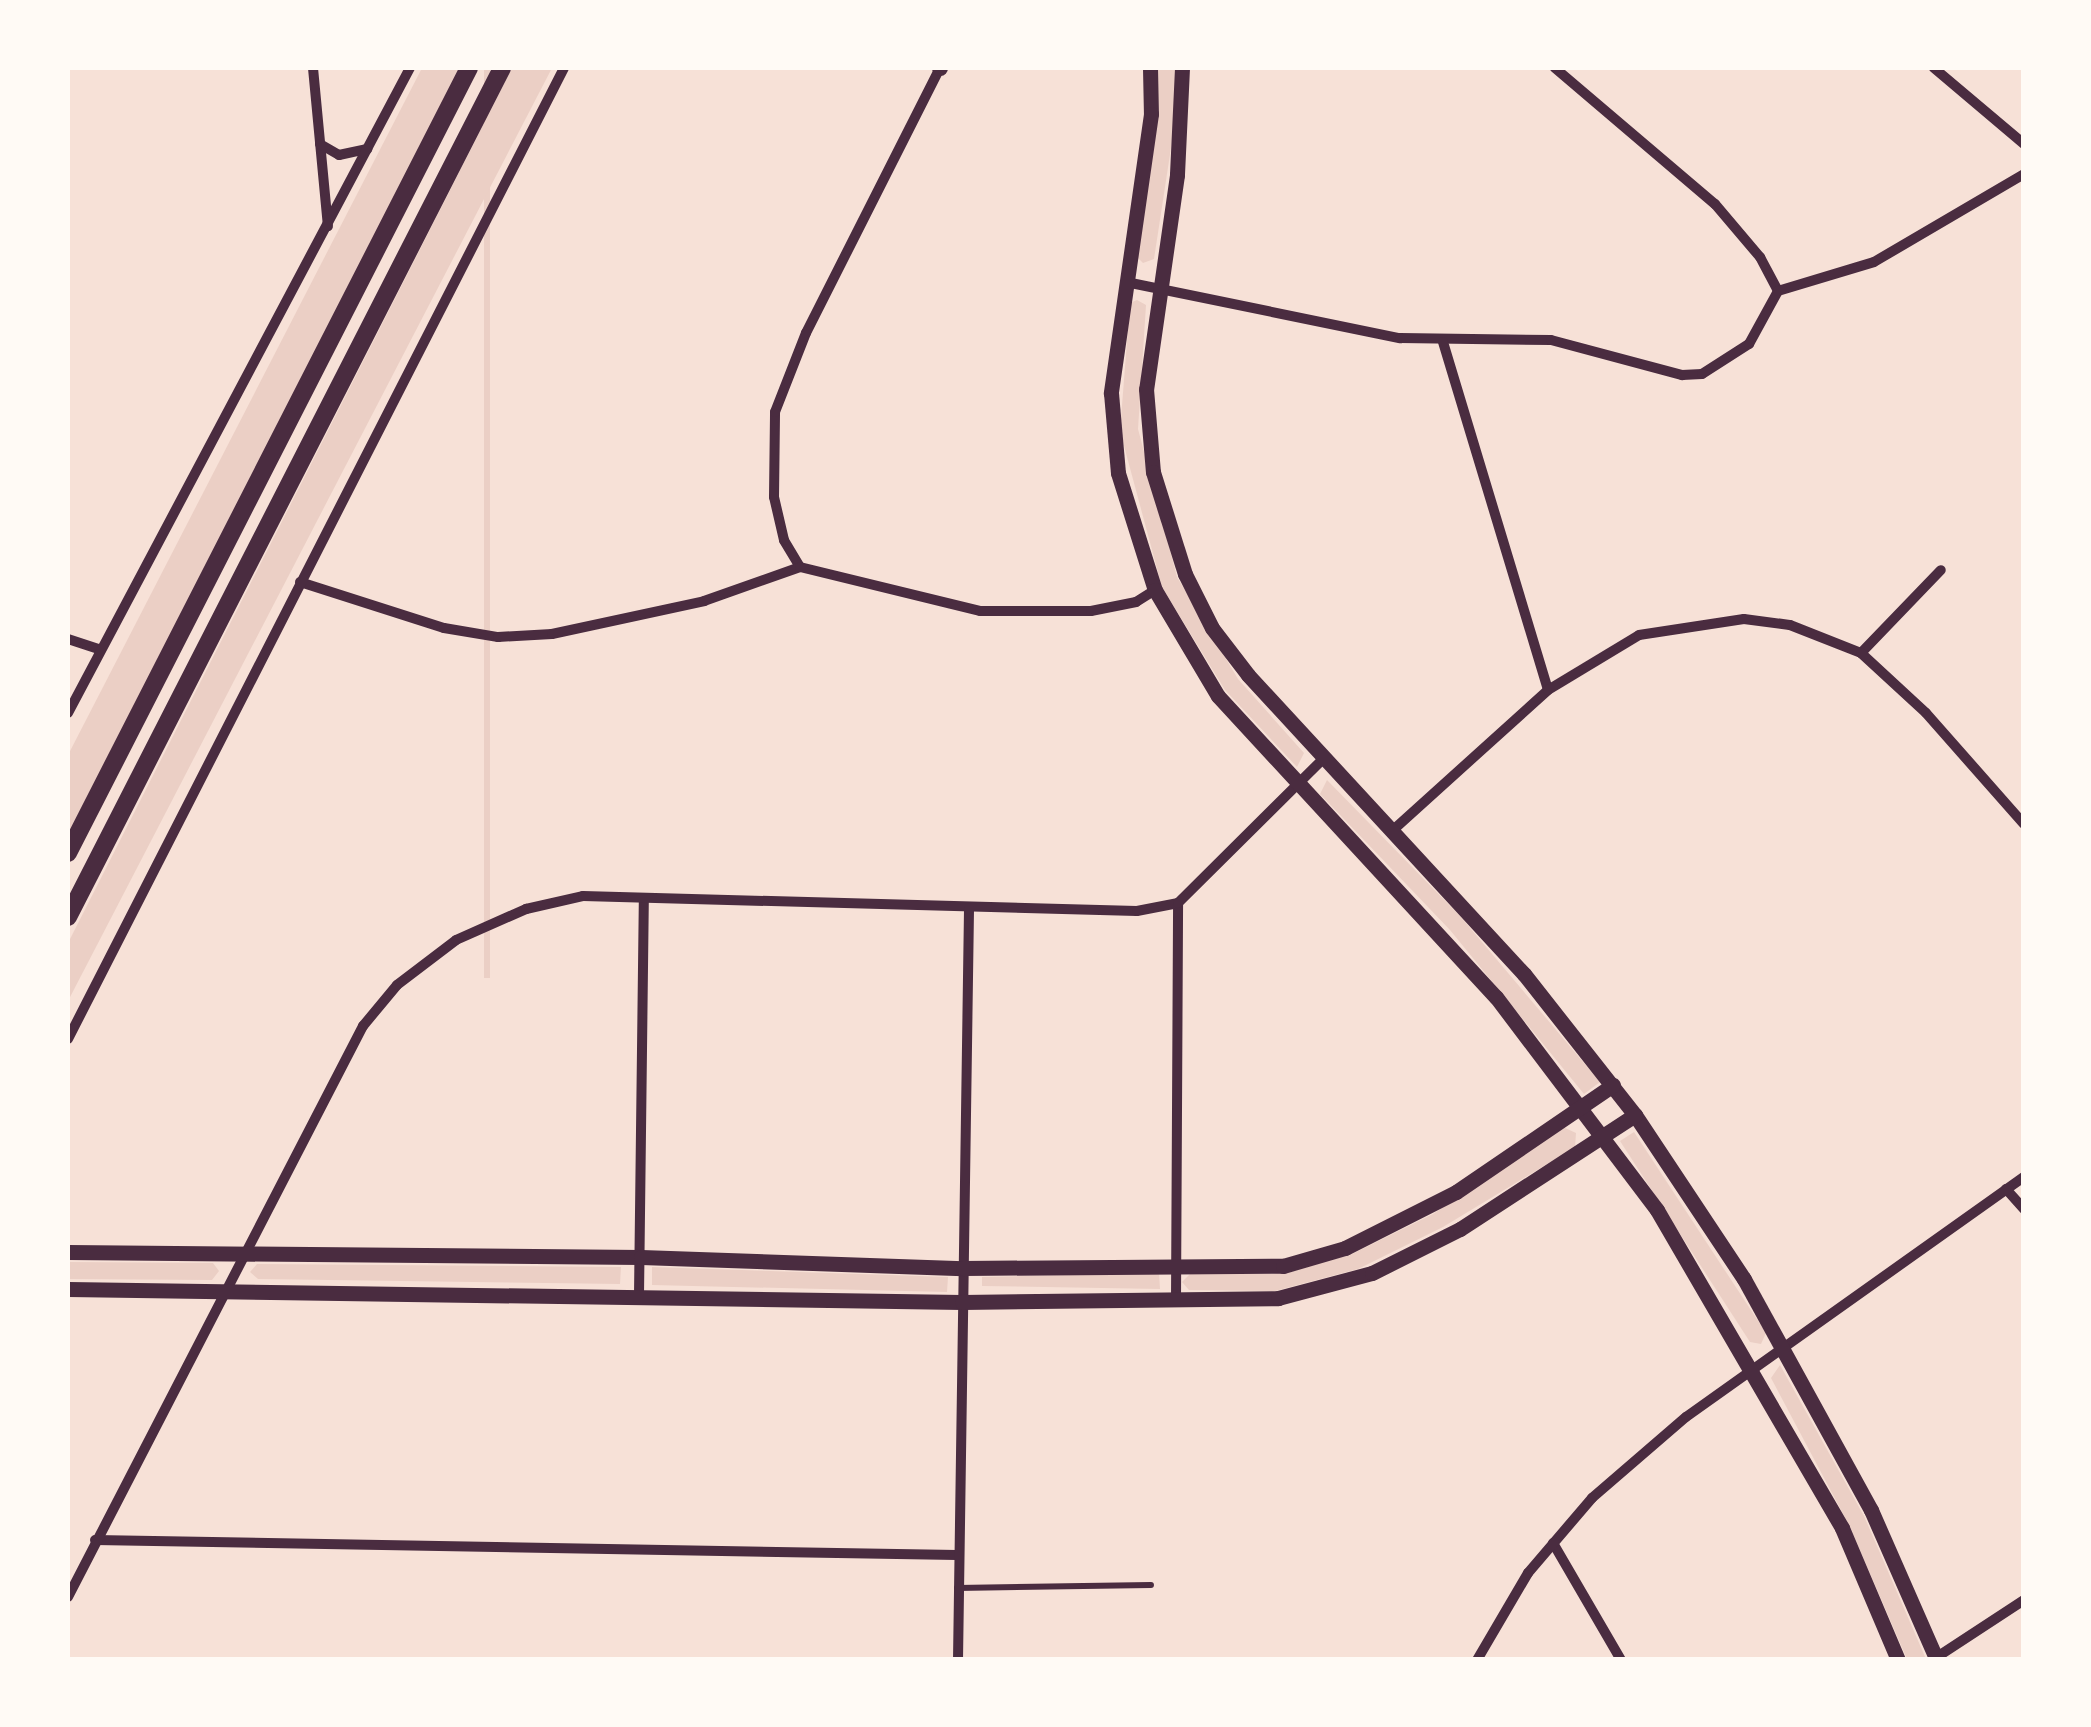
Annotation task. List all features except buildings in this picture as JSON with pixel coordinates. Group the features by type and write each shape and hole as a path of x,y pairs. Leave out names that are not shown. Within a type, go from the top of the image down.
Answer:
{"main road":[{"path":"68,853 469,68"},
{"path":"68,917 502,68"}],"street":[{"path":"313,68 328,228"},
{"path":"68,713 98,649 328,228 410,68"},
{"path":"68,1039 564,68"},
{"path":"800,568 784,540 774,497 776,412 806,333 940,68"},
{"path":"1150,68 1151,114 1111,393 1113,434 1132,526 1155,590 1218,696 1440,933 1581,1104 1754,1368 1842,1528 1898,1660"},
{"path":"1182,68 1177,175 1159,287 1148,431 1153,472 1185,574 1212,628 1322,760 1524,974 1635,1115 1782,1346 1871,1510 1937,1658 2024,1600"},
{"path":"1555,68 1715,204 1760,257 1778,291"},
{"path":"1934,68 2024,144"},
{"path":"320,144 350,156 368,148"},
{"path":"1126,282 1443,342 1551,340 1682,375 1702,374 1749,344 1778,291 1874,262 2024,174"},
{"path":"1443,342 1548,690"},
{"path":"300,582 444,628 498,637 552,634 704,601 800,568 980,611 1091,610 1136,602 1155,590"},
{"path":"1861,653 1941,570"},
{"path":"1392,831 1548,690 1639,635 1706,621 1790,625 1861,653 1926,713 2024,824"},
{"path":"68,638 98,649"},
{"path":"68,1597 362,1026 397,985 456,940 526,909 582,896 644,901 1137,912 1178,903 1322,760"},
{"path":"639,1295 644,901"},
{"path":"1176,1302 1178,903"},
{"path":"958,1660 969,908"},
{"path":"68,1252 642,1257 962,1268 1284,1266 1345,1248 1456,1192 1612,1085"},
{"path":"68,1288 962,1302 1278,1298 1372,1273 1460,1229 1635,1115"},
{"path":"1477,1660 1553,1543 1592,1498 1782,1346 2024,1177"},
{"path":"2006,1189 2024,1209"},
{"path":"95,1540 957,1555"},
{"path":"1553,1543 1621,1660"}],"lane":[{"path":"957,1588 1151,1585"}],"shaded area":[{"path":"422,68 460,68 68,834 68,755"},
{"path":"484,68 490,68 490,978 484,978"},
{"path":"512,68 552,68 68,1001 68,943"},
{"path":"1157,68 1175,68 1176,115 1154,259 1143,263 1135,255"},
{"path":"1137,300 1146,305 1138,429 1177,577 1238,679 1304,753 1297,767 1225,690 1162,587 1120,431 1130,303"},
{"path":"1327,780 1460,916 1600,1082 1584,1094 1450,930 1320,794"},
{"path":"1563,1127 1576,1133 1575,1147 1443,1227 1358,1269 1275,1291 1189,1290 1182,1282 1190,1274 1273,1274 1350,1255 1433,1214"},
{"path":"1634,1132 1766,1333 1761,1344 1750,1342 1620,1141"},
{"path":"68,1262 213,1263 219,1271 212,1280 68,1279"},
{"path":"257,1264 621,1267 620,1284 258,1279 250,1272"},
{"path":"652,1267 948,1277 947,1292 652,1285"},
{"path":"1159,1273 1160,1289 982,1286 982,1277"},
{"path":"1780,1365 1864,1516 1926,1659 1907,1659 1849,1525 1771,1378"}]}
